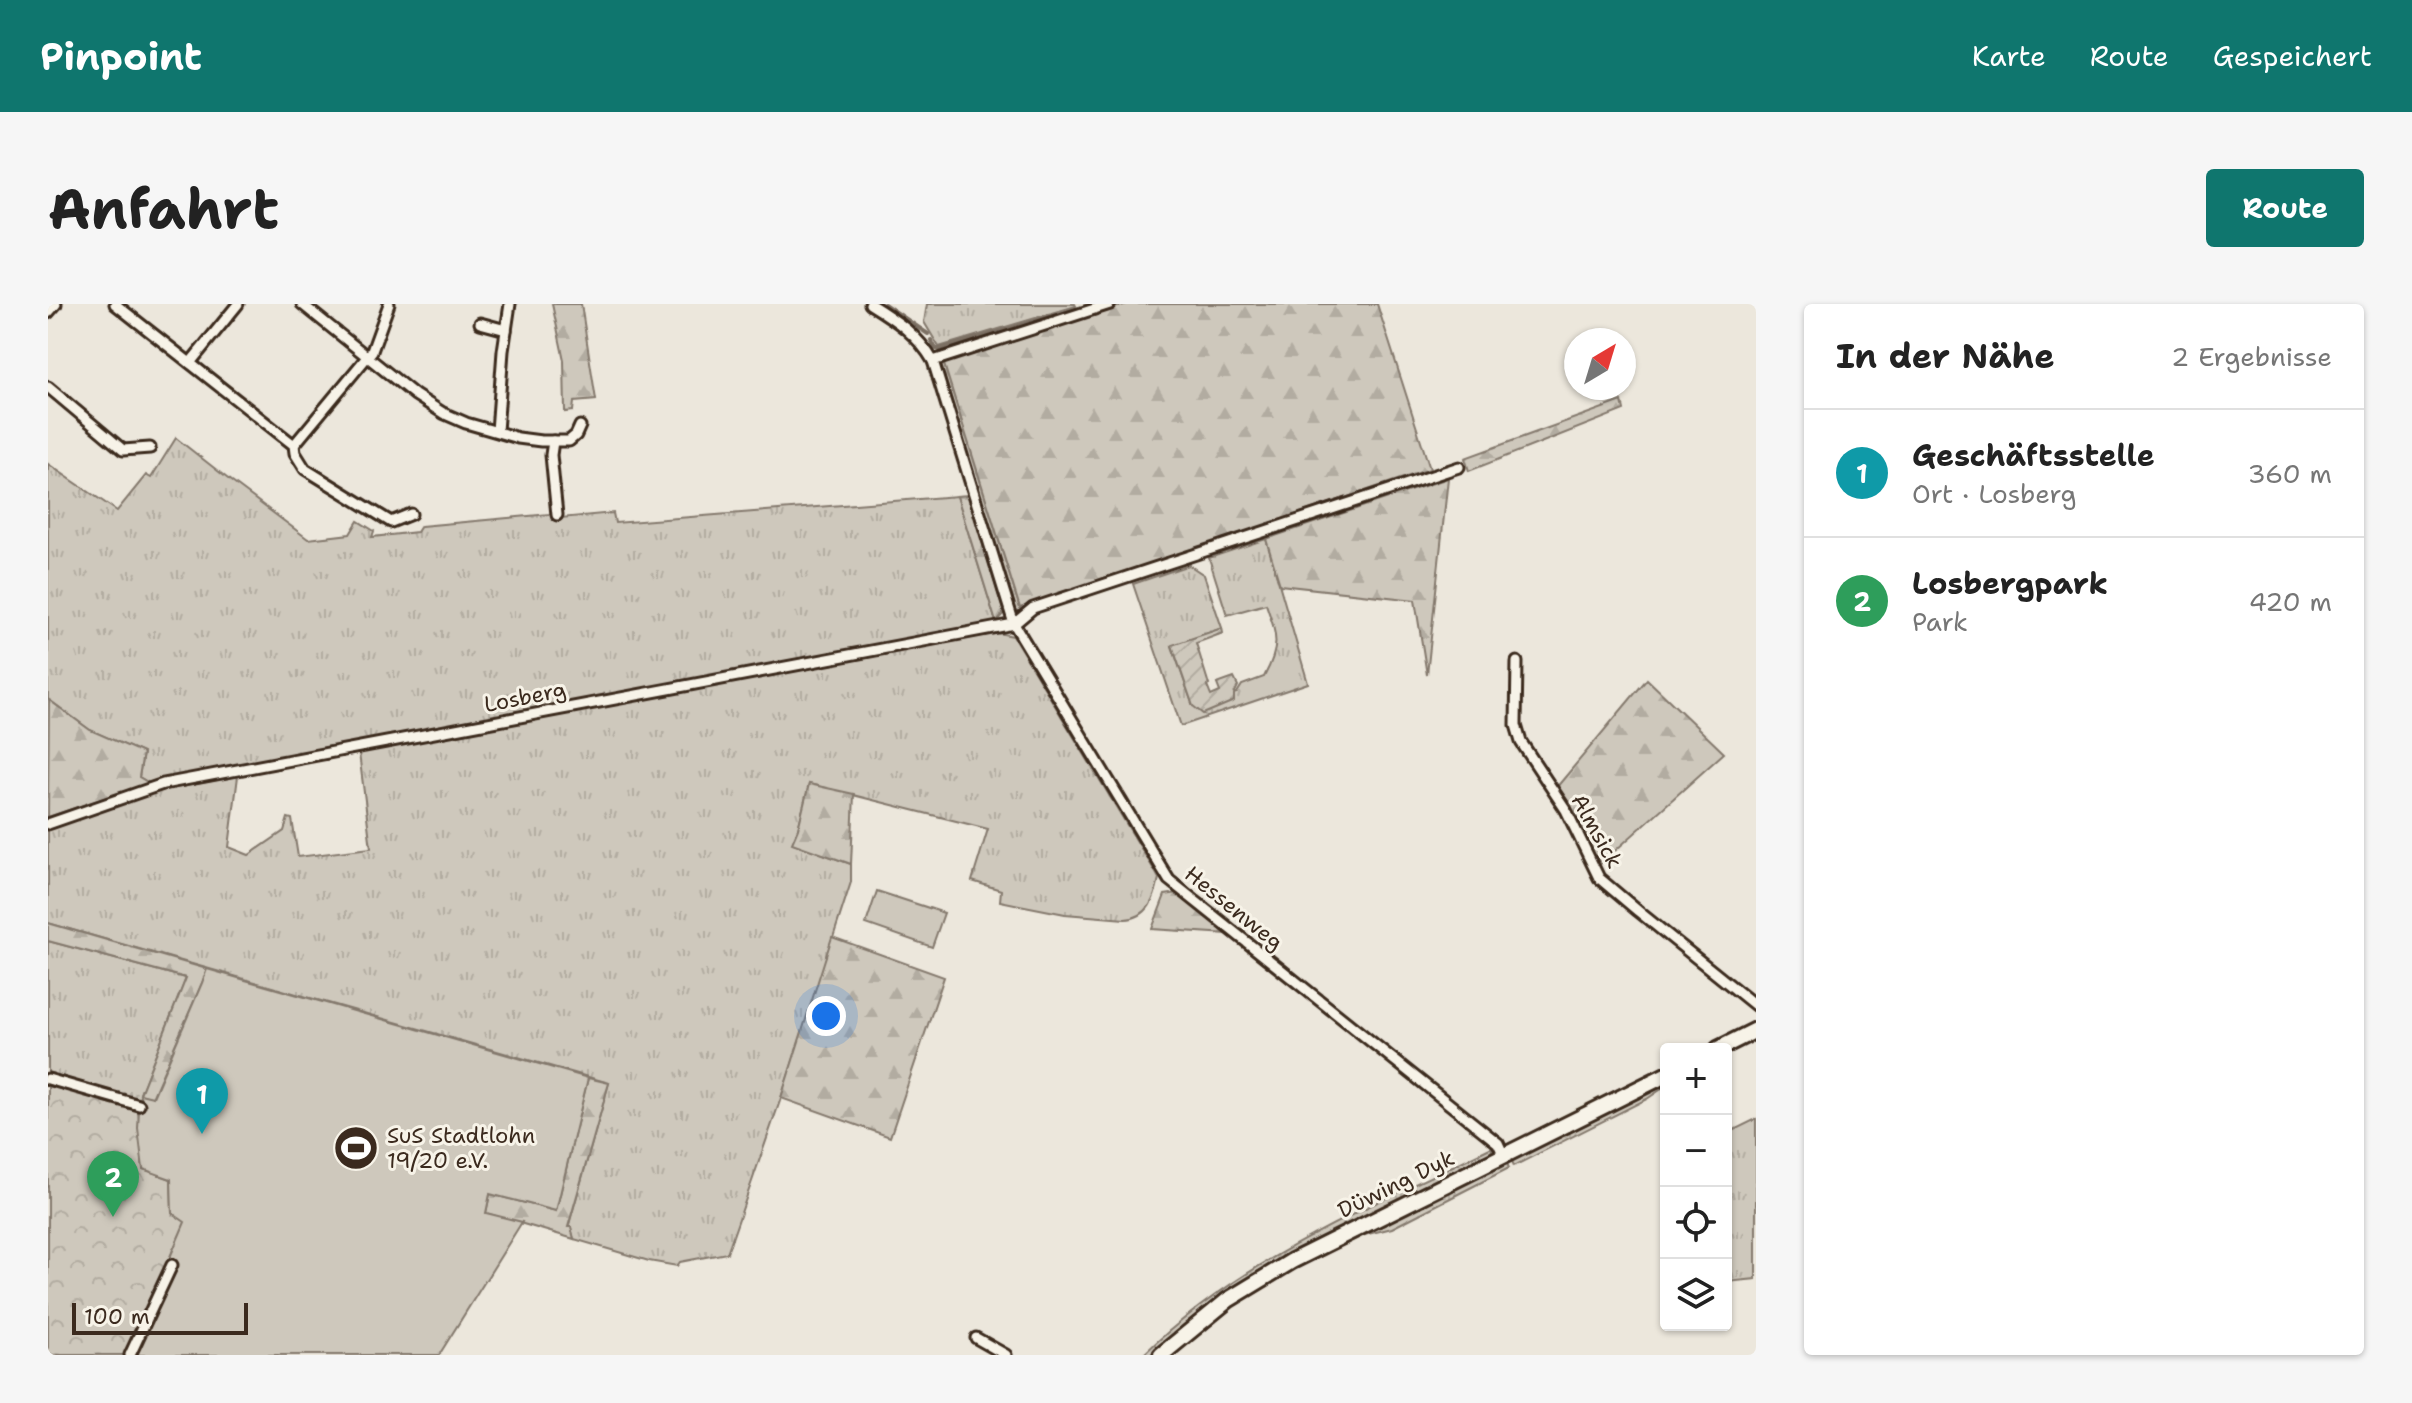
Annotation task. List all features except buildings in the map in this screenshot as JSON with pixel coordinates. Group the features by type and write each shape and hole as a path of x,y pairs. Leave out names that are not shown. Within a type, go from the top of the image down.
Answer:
{"street":[{"path":"48,313 56,304"},
{"path":"115,304 294,445 295,453 305,469 391,522 411,514"},
{"path":"190,363 238,304"},
{"path":"302,304 437,410 466,423 529,440 553,441 569,441 580,426"},
{"path":"294,445 372,351 389,304"},
{"path":"497,431 510,304"},
{"name":"Hessenweg","path":"870,304 907,328 924,345 933,361 1014,624 1169,880 1498,1143 1504,1156"},
{"path":"933,361 1084,308 1110,304"},
{"path":"480,323 506,330"},
{"path":"48,387 123,450 150,448"},
{"path":"553,441 551,455 557,515"},
{"path":"1014,624 1033,608 1459,467"},
{"name":"Losberg","path":"48,824 163,784 1014,624"},
{"name":"Almsick","path":"1517,662 1516,725 1521,742 1566,810 1599,878 1756,1006"},
{"path":"1730,1043 1756,1030"},
{"name":"Düwing Dyk","path":"1161,1355 1228,1300 1292,1261 1660,1078"},
{"path":"48,1079 139,1105"},
{"path":"130,1355 172,1265"},
{"path":"976,1338 1006,1355"}],"green space":[{"path":"552,304 581,304 596,400 574,402 573,411 565,412 564,360"},
{"path":"927,304 1076,306 939,347 924,322"},
{"path":"1127,304 1377,304 1430,469 1020,608 943,361"},
{"path":"943,361 1021,612 1016,610 941,368"},
{"path":"1622,401 1624,410 1469,471 1465,458"},
{"path":"176,438 308,539 350,534 358,521 374,531 372,537 417,532 421,526 550,514 553,513 558,490 561,518 613,513 615,523 957,496 996,622 149,783 139,777 143,753 90,730 48,699 48,464 117,511 146,475 151,478"},
{"path":"1448,478 1427,675 1415,600 1280,585 1266,539"},
{"path":"968,495 1004,613 996,622 957,496"},
{"path":"1266,539 1308,683 1181,726 1133,584 1189,565 1204,575 1222,628 1172,646 1193,706 1237,693 1242,685 1264,677 1275,649 1275,633 1266,604 1227,615 1209,558"},
{"path":"1222,628 1223,633 1196,643 1207,686 1211,696 1220,692 1217,684 1234,678 1238,686 1234,701 1203,714 1193,706 1172,645"},
{"path":"998,633 1013,636 1159,878 1150,906 1140,915 1125,919 1065,914 1000,901 1001,890 972,881 988,829 809,784 793,843 851,864 851,882 727,1253 680,1262 677,1266 574,1239 571,1228 568,1228 609,1083 48,923 48,829 159,791 238,776 229,847 249,855 284,831 288,818 292,819 298,857 371,848 359,753"},
{"path":"1647,679 1724,753 1596,868 1556,788"},
{"path":"49,700 90,730 143,753 139,777 149,783 48,817"},
{"path":"809,784 854,794 851,864 792,843"},
{"path":"877,891 944,913 932,947 866,924"},
{"path":"1178,893 1229,934 1152,929 1165,895"},
{"path":"48,923 207,969 152,1098 140,1094 186,978 48,941"},
{"path":"832,937 944,977 890,1137 781,1098"},
{"path":"48,941 186,978 140,1094 140,1103 48,1076"},
{"name":"SuS Stadtlohn 19/20 e.V.","path":"207,969 588,1078 556,1211 490,1194 486,1213 522,1222 439,1355 136,1355 176,1268 168,1262 185,1222 172,1213 171,1179 143,1169 138,1128 140,1094 153,1097"},
{"path":"588,1078 609,1083 568,1227 571,1227 574,1239 486,1213 490,1194 556,1211"},
{"path":"48,1082 138,1110 143,1169 171,1179 172,1213 186,1222 125,1355 48,1355"},
{"path":"1660,1084 1660,1090 1647,1099 1514,1166 1511,1159"},
{"path":"1756,1119 1756,1279 1732,1281 1732,1187 1732,1131"},
{"path":"1492,1147 1491,1155 1329,1237 1171,1339 1154,1355 1143,1355 1181,1321 1264,1263 1354,1214"},
{"path":"1506,1161 1509,1168 1392,1228 1348,1239"}],"waterway":[{"path":"884,304 928,334"},
{"path":"931,340 936,349 940,349 1075,309"}],"place":[{"name":"Geschäftsstelle","path":"202,1134"},
{"name":"SuS Stadtlohn 19/20 e.V.","path":"356,1148"},
{"name":"Losbergpark","path":"113,1217"}]}
